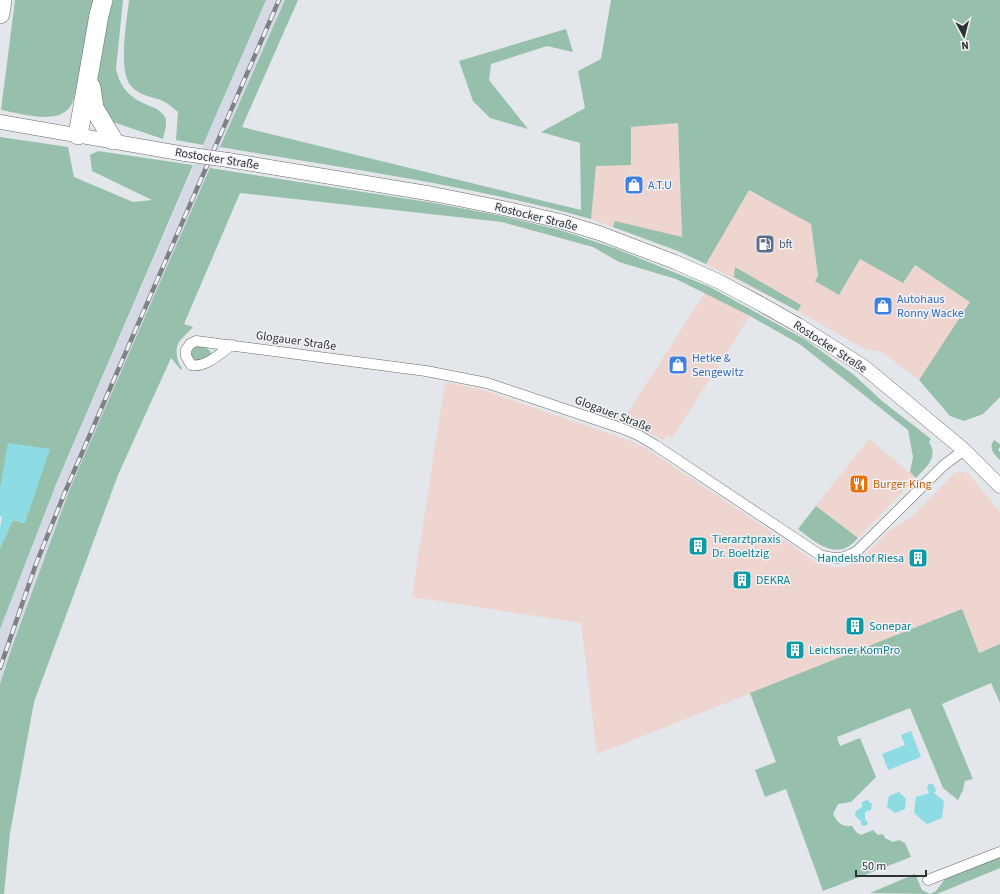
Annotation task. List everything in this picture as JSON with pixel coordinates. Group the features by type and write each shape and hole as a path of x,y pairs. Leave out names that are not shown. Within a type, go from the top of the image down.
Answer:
{"highway":[{"path":"78,135 100,5"},
{"path":"89,76 94,108 113,140"}],"street":[{"name":"Rostocker Straße","path":"0,122 113,140 185,154 433,194 560,221 593,231 675,262 718,281 761,304 839,350 864,367 964,450 1000,486"},
{"name":"Glogauer Straße","path":"232,345 426,371 472,379 621,428 655,445 820,554 830,558 848,556 857,551 944,465 964,450"},
{"path":"928,880 1000,852"}],"shaded area":[{"path":"266,0 285,0 69,491 0,684 0,629 27,555 56,484"},
{"path":"678,123 682,238 678,251 591,219 596,166 631,127"},
{"path":"748,190 811,224 818,276 815,281 839,295 860,259 903,283 914,265 971,302 919,380 882,352 862,348 798,311 706,264"},
{"path":"705,293 750,316 672,438 667,435 663,440 623,420"},
{"path":"445,382 480,389 628,440 644,447 815,562 833,567 845,567 856,563 889,530 914,515 954,473 968,473 1000,512 1000,644 979,653 961,610 597,754 581,623 412,597"},
{"path":"869,439 916,478 858,538 816,506"}],"green space":[{"path":"15,0 93,0 76,91 71,106 61,114 45,117 1,110"},
{"path":"109,0 123,0 116,69 119,79 130,95 157,109 163,114 165,117 166,128 163,139 113,122 103,110 97,88"},
{"path":"129,0 266,0 203,145 176,140 178,112 169,104 139,92 132,87 127,80 124,46"},
{"path":"285,0 298,0 242,127 581,210 580,143 541,132 585,108 578,71 601,59 611,0 1000,0 1000,397 983,414 964,421 950,416 919,380 970,302 915,265 903,283 860,259 839,295 815,281 818,276 811,224 749,190 706,264 678,251 613,227 615,221 682,237 678,123 631,127 631,165 596,166 591,219 499,196 407,178 220,147"},
{"path":"566,29 573,52 547,46 491,64 489,80 528,129 490,118 473,101 459,61"},
{"path":"0,137 68,147 74,177 133,202 152,200 92,171 90,155 98,151 193,165 56,484 0,629 0,548 13,520 24,523 0,488"},
{"path":"210,168 434,203 502,216 560,230 617,249 710,287 806,340 854,375 882,401 931,439 929,442 933,453 932,458 916,478 910,472 913,457 908,430 801,345 750,316 676,279 619,262 593,247 502,222 240,193 184,324 193,327 181,340 177,347 178,360 182,368 181,370 171,358 118,475 34,702 10,833 4,894 0,894 0,684 69,491"},
{"path":"735,267 801,305 798,311 734,277"},
{"path":"198,346 207,348 211,352 204,359 194,360 192,350"},
{"path":"994,440 1000,444 998,450 1000,452 1000,460 992,449 992,443"},
{"path":"816,506 858,538 843,549 830,549 819,544 798,529"},
{"path":"962,609 979,653 1000,644 1000,703 991,683 942,704 973,779 965,781 963,790 958,800 943,788 910,708 837,737 840,746 860,738 876,777 851,802 838,804 833,814 838,822 845,826 852,826 856,832 861,835 873,830 878,835 883,834 885,838 893,842 899,840 905,843 911,857 823,891 786,789 765,797 755,770 776,762 750,693"},
{"path":"1000,857 1000,868 937,894 930,894 936,891 945,879"},
{"path":"915,874 922,890 930,894 870,893"}],"water":[{"path":"8,443 50,449 25,523 13,520 0,548 0,528 2,517 0,516 0,488"},
{"path":"911,731 921,757 888,770 882,754 905,745 901,735"},
{"path":"929,784 933,784 936,790 934,793 944,801 942,818 927,824 914,813 916,797 929,793 927,787"},
{"path":"899,792 906,799 905,809 895,813 887,807 889,796"},
{"path":"867,800 872,804 871,810 865,812 865,820 868,822 867,825 863,826 861,821 855,816 856,811 862,807 862,802"}],"railway":[{"path":"0,668 36,564 65,492 279,0"}],"place":[{"name":"A.T.U","path":"634,185"},
{"name":"bft","path":"765,244"},
{"name":"Autohaus Ronny Wacke","path":"883,306"},
{"name":"Hetke & Sengewitz","path":"678,365"},
{"name":"Burger King","path":"859,484"},
{"name":"Tierarztpraxis Dr. Boeltzig","path":"698,546"},
{"name":"Handelshof Riesa","path":"918,558"},
{"name":"DEKRA","path":"742,580"},
{"name":"Sonepar","path":"855,626"},
{"name":"Leichsner KomPro","path":"795,650"}]}
